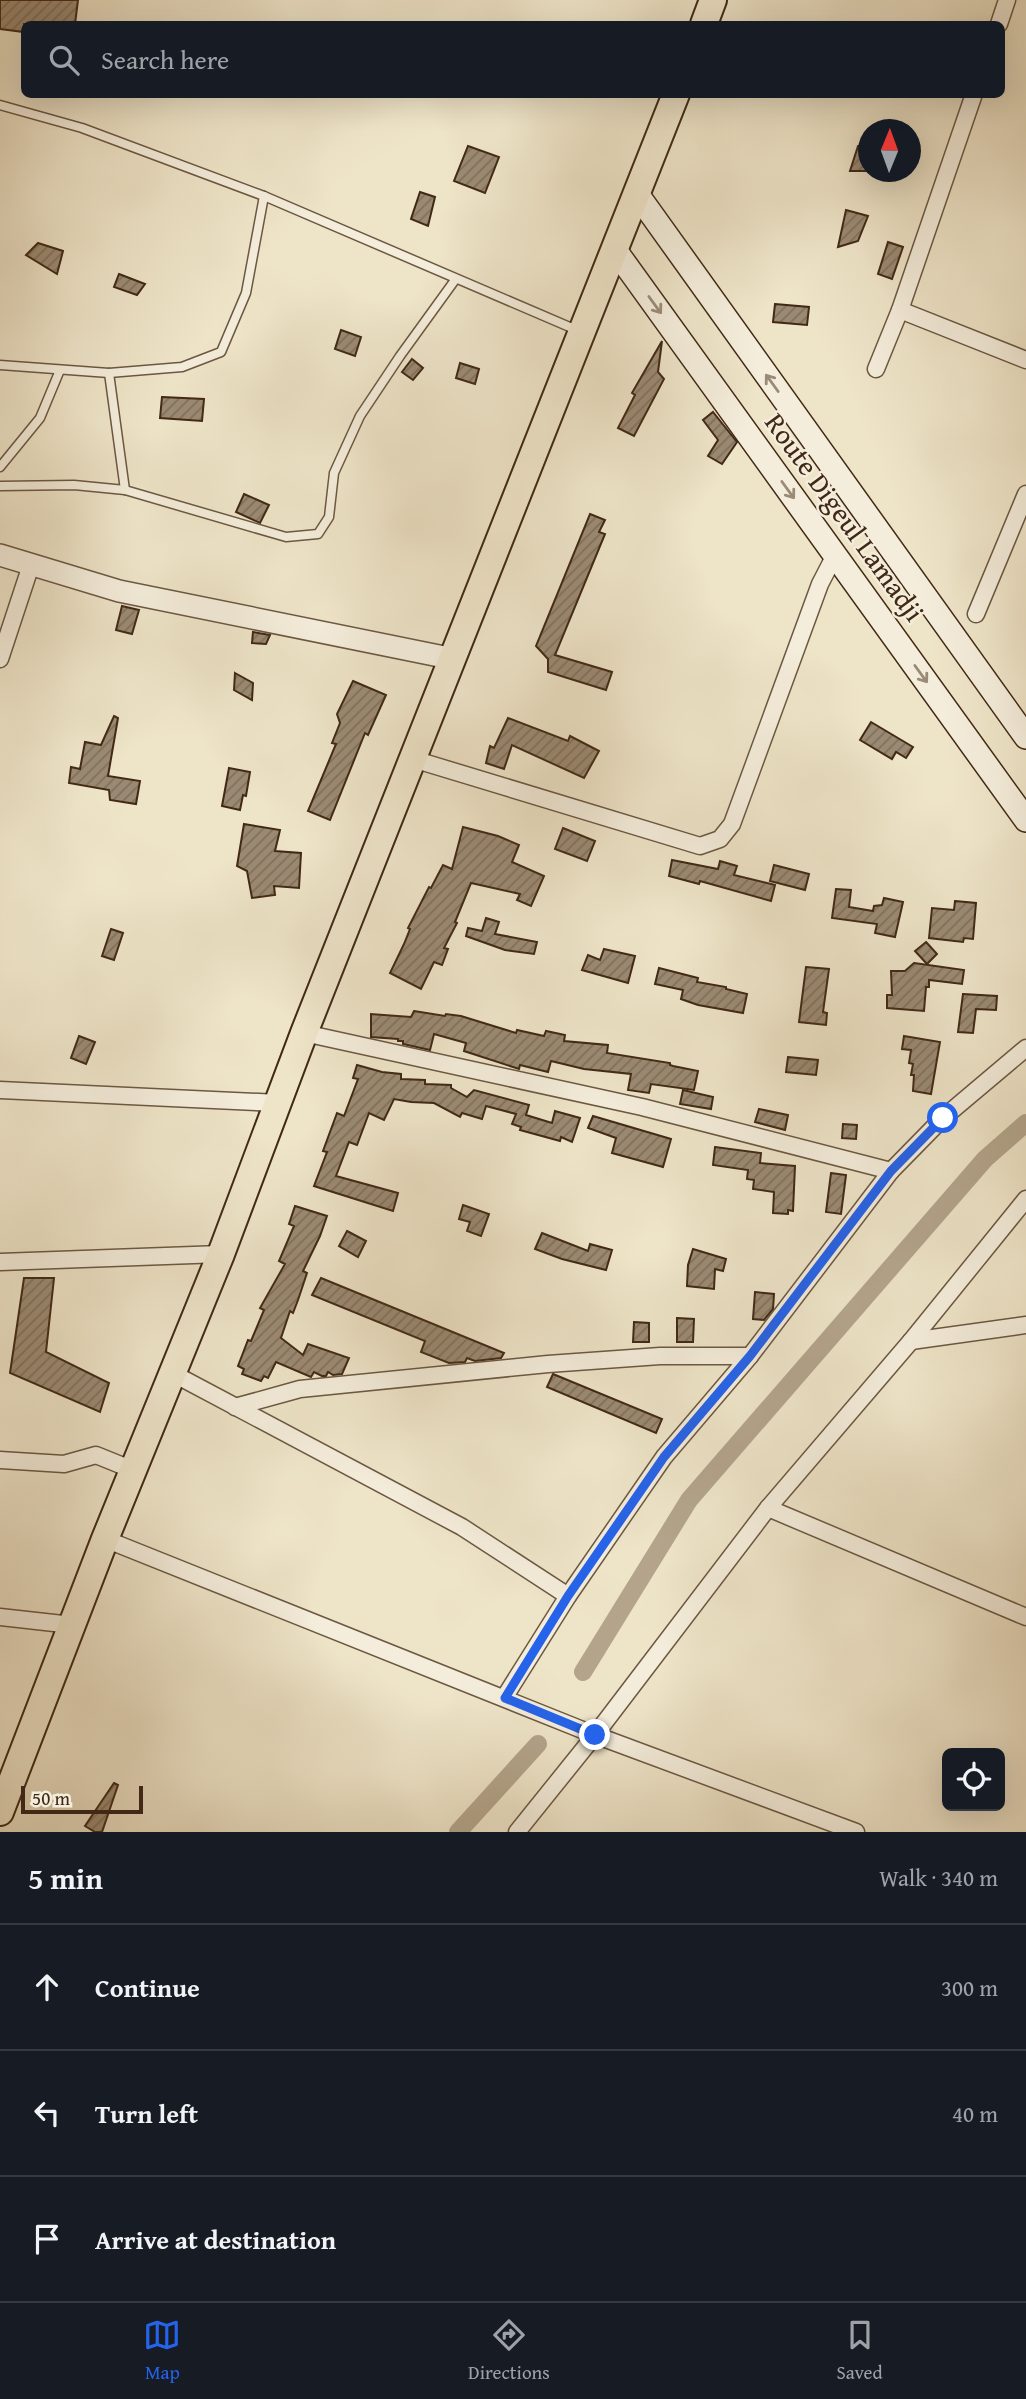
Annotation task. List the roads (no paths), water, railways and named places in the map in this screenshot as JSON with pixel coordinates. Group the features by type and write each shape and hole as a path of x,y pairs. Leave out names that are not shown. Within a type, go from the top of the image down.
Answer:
{"highway":[{"path":"705,21 713,0"},
{"path":"0,1812 105,1539 221,1254 304,1033 674,98"}],"main road":[{"name":"Route Digeul Lamadji","path":"637,194 1026,737"},
{"name":"Route Digeul Lamadji","path":"615,250 1026,820"}],"street":[{"path":"1000,21 1007,0"},
{"path":"876,369 900,310 973,98"},
{"path":"900,310 1026,360"},
{"path":"976,614 1026,494"},
{"path":"0,555 119,591 454,659"},
{"path":"413,759 700,846 720,839 732,824 820,584 835,555"},
{"path":"0,659 31,565"},
{"path":"304,1033 642,1107 891,1171"},
{"path":"505,1698 568,1596 664,1457 750,1356 891,1171 943,1118 1026,1048"},
{"path":"0,1090 278,1103"},
{"path":"517,1832 595,1735 768,1508 911,1341 1026,1199"},
{"path":"0,1262 221,1254"},
{"path":"911,1341 1026,1325"},
{"path":"235,1407 300,1389 342,1384 660,1356 750,1356"},
{"path":"172,1373 462,1527 568,1596"},
{"path":"0,1460 64,1464 96,1455 133,1470"},
{"path":"768,1508 1026,1617"},
{"path":"105,1539 595,1735 856,1832"},
{"path":"0,1617 72,1625"}],"lane":[{"path":"0,105 82,128 264,196 455,280 582,332"},
{"path":"0,365 109,373 182,368 220,352 246,293 264,196"},
{"path":"0,486 74,485 125,490 286,537 318,534 329,517 334,473 360,416 455,280"},
{"path":"0,467 40,418 60,370"},
{"path":"109,373 125,490"}],"waterway":[{"path":"583,1672 689,1500 985,1159 1026,1123"},
{"path":"458,1832 538,1744"}]}
